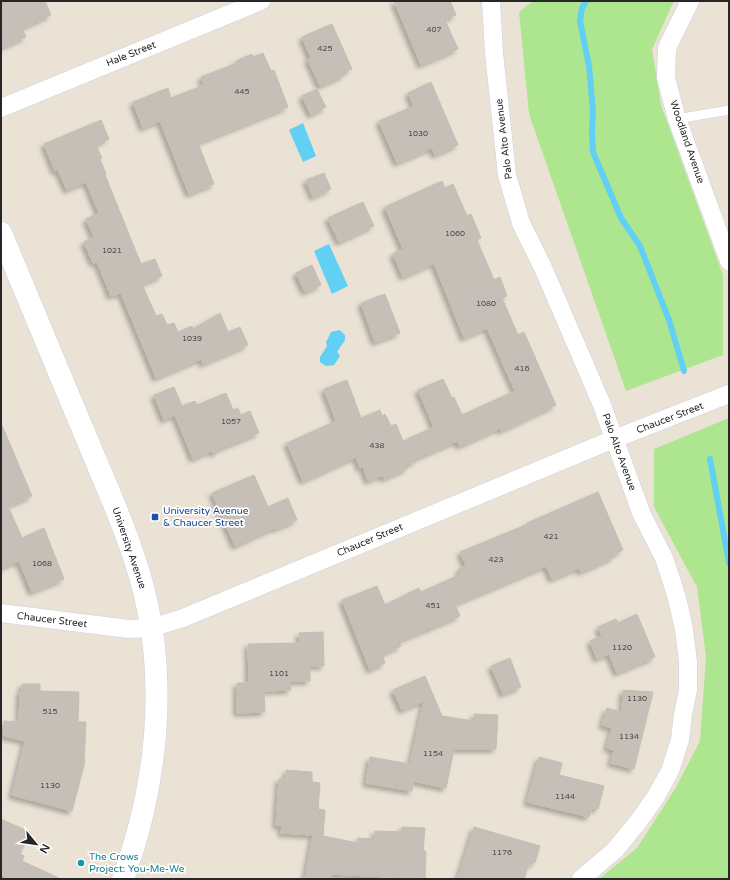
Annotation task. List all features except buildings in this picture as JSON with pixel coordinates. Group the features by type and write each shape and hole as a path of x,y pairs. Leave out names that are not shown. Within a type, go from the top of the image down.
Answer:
{"main road":[{"name":"University Avenue","path":"1,233 123,526 144,592 151,628 155,657 157,696 152,770 145,807 135,844 123,879"}],"street":[{"name":"Hale Street","path":"1,108 261,1"},
{"name":"Palo Alto Avenue","path":"491,1 494,53 507,175 521,223 547,277 602,406 642,515 664,558 677,598 684,629 688,662 688,690 680,740 670,771 655,798 615,850 581,879"},
{"name":"Woodland Avenue","path":"690,1 668,48 666,78 677,119 729,261"},
{"name":"Chaucer Street","path":"1,614 129,629 151,628 183,618 614,439 729,394"}],"lane":[{"path":"677,119 729,110"}],"green space":[{"path":"533,1 674,1 652,49 661,105 723,275 723,355 626,391 529,114 519,12"},
{"path":"729,418 729,879 599,879 637,848 675,789 700,741 706,657 697,587 654,507 654,449"}],"water":[{"path":"303,123 316,156 303,162 289,130"},
{"path":"329,244 348,286 332,294 314,251"},
{"path":"340,330 345,335 345,340 337,352 340,356 334,365 326,366 320,362 320,357 327,346 326,342 331,332"}],"waterway":[{"path":"586,1 582,8 580,21 589,66 593,111 593,152 621,218 640,246 669,320 684,371"},
{"path":"710,459 729,563"}],"place":[{"name":"University Avenue & Chaucer Street","path":"155,517"},
{"name":"The Crows Project: You-Me-We","path":"81,863"}]}
